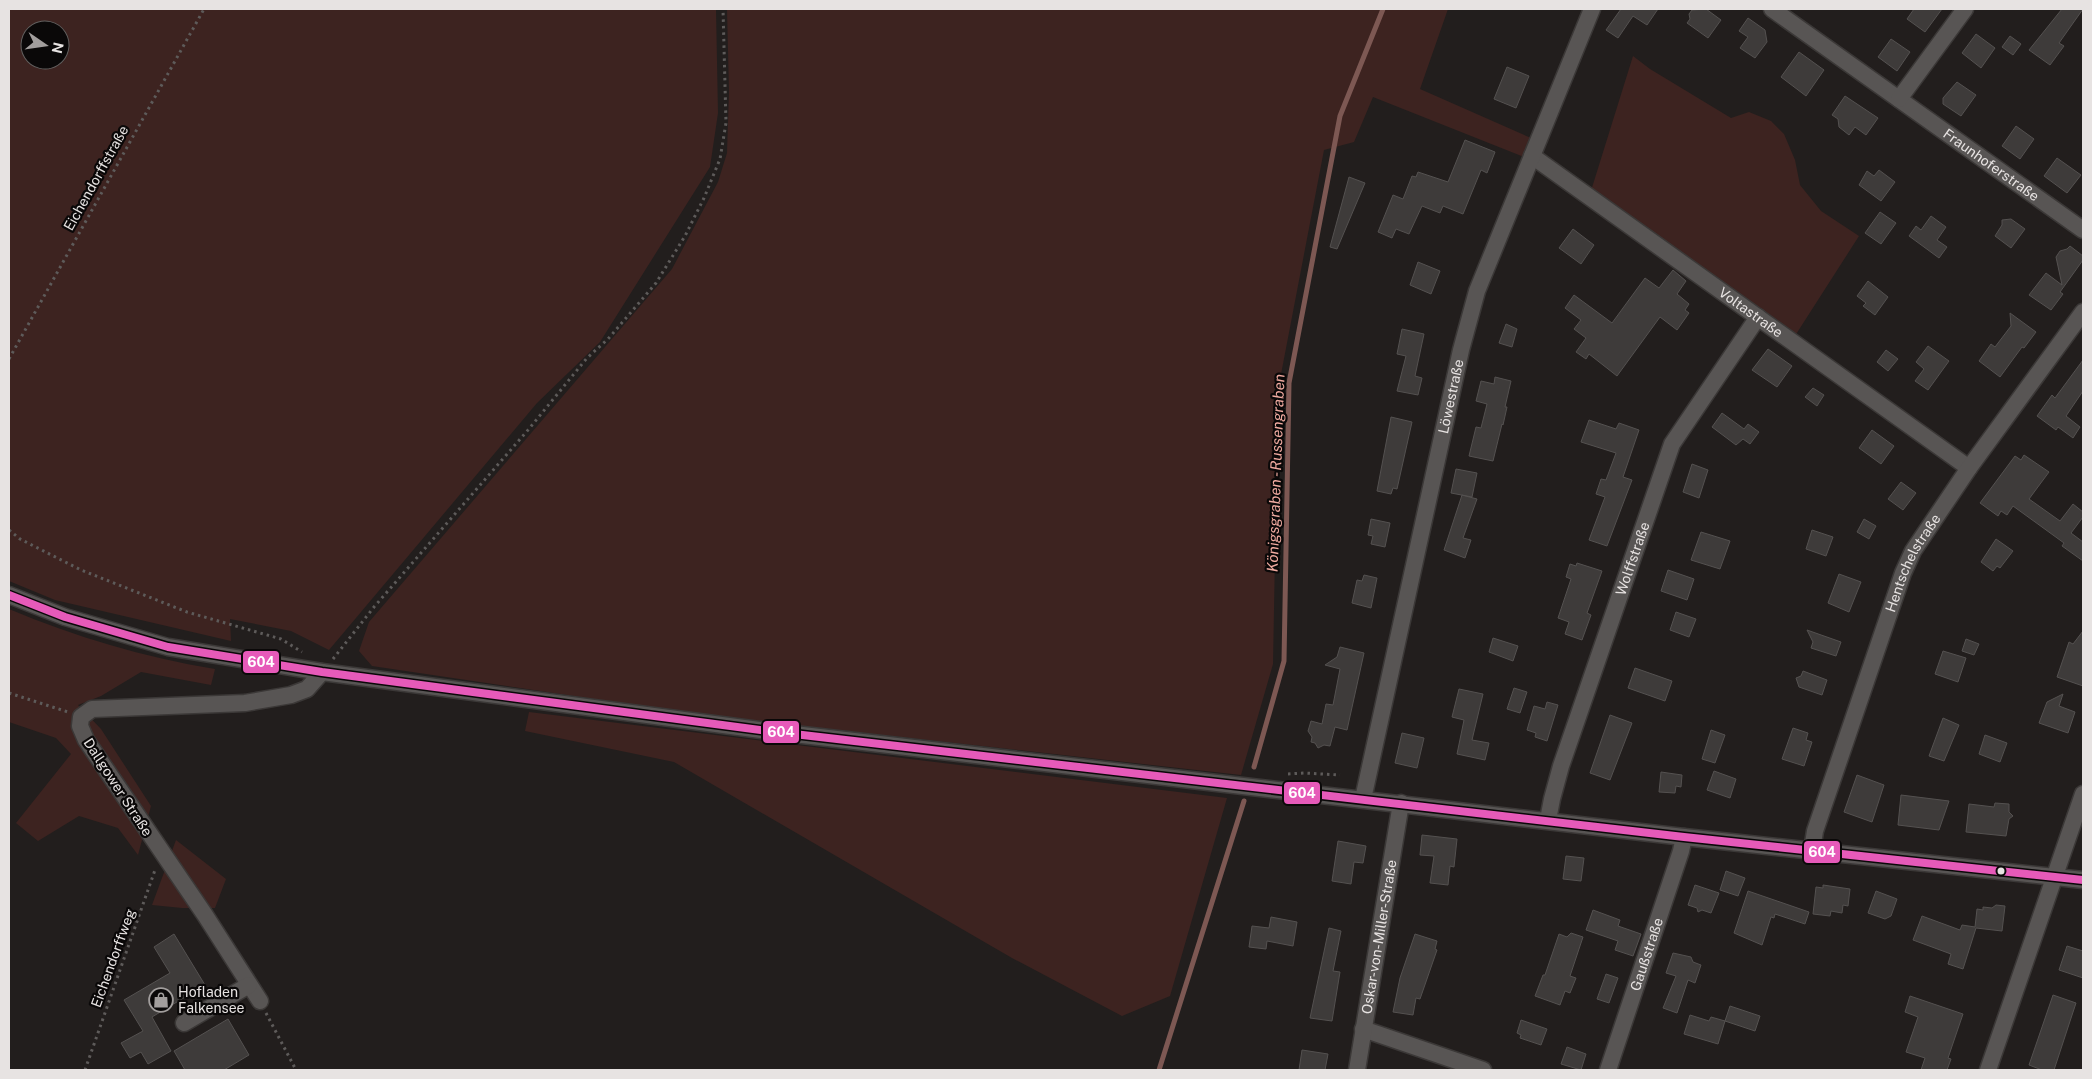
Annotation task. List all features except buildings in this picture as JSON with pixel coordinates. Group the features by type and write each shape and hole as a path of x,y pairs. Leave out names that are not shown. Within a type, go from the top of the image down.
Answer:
{"street":[{"name":"Löwestraße","path":"1363,799 1462,350 1478,291 1592,9"},
{"name":"Fraunhoferstraße","path":"1772,9 2083,230"},
{"path":"1899,99 1965,9"},
{"name":"Voltastraße","path":"1532,156 1969,468"},
{"name":"Hentschelstraße","path":"1812,850 1815,830 1903,573 1913,551 1969,468 2083,312"},
{"name":"Wolffstraße","path":"1548,820 1561,766 1672,444 1758,317"},
{"path":"9,595 65,618 168,647 322,672 768,731 1684,837 2083,880"},
{"path":"80,717 92,709 245,703 291,695 307,689 322,672"},
{"name":"Dallgower Straße","path":"80,717 80,726 86,740 160,852 205,915 260,1001"},
{"path":"1988,1070 2083,794"},
{"name":"Oskar-von-Miller-Straße","path":"1357,1070 1401,803"},
{"name":"Gaußstraße","path":"1608,1070 1684,837"},
{"path":"184,1023 249,985"},
{"path":"1363,1029 1482,1070"}],"path":[{"name":"Eichendorffstraße","path":"9,359 204,9"},
{"path":"9,530 20,539 81,570 178,609 281,639 299,649 322,672 374,607 528,430 587,358 608,339 656,283 704,198 720,159 726,123 723,9"},
{"path":"9,693 80,717"},
{"path":"1278,774 1305,772 1340,775"},
{"name":"Eichendorffweg","path":"85,1070 148,894 160,852"},
{"path":"260,1001 296,1070"}],"shaded area":[{"path":"9,9 716,9 718,113 710,167 600,342 537,403 329,650 291,631 230,619 231,641 55,600 9,581"},
{"path":"727,9 1448,9 1420,89 1531,138 1524,157 1373,97 1354,142 1324,150 1278,390 1273,664 1241,775 696,714 372,666 359,651 369,622 672,269 718,182 727,153 729,92"},
{"path":"1633,56 1650,69 1731,118 1749,112 1771,121 1784,134 1795,160 1800,185 1821,211 1859,236 1793,339 1590,194"},
{"path":"9,609 110,645 162,659 215,669 211,685 141,672 101,696 78,705 101,729 151,806 138,855 118,828 79,816 38,841 16,823 71,754 56,738 9,722"},
{"path":"529,712 1227,798 1170,996 1122,1016 1012,958 674,762 525,731"},
{"path":"176,840 226,879 215,908 182,908 152,905"}],"waterway":[{"name":"Königsgraben - Russengraben","path":"1254,767 1284,661 1289,383 1340,116 1383,9"},
{"path":"1159,1070 1244,801"}],"transit line":[{"name":"604","path":"9,595 65,617 168,647 322,672 768,731 1684,837 2083,880"}],"place":[{"name":"Hofladen Falkensee","path":"161,1000"}]}
